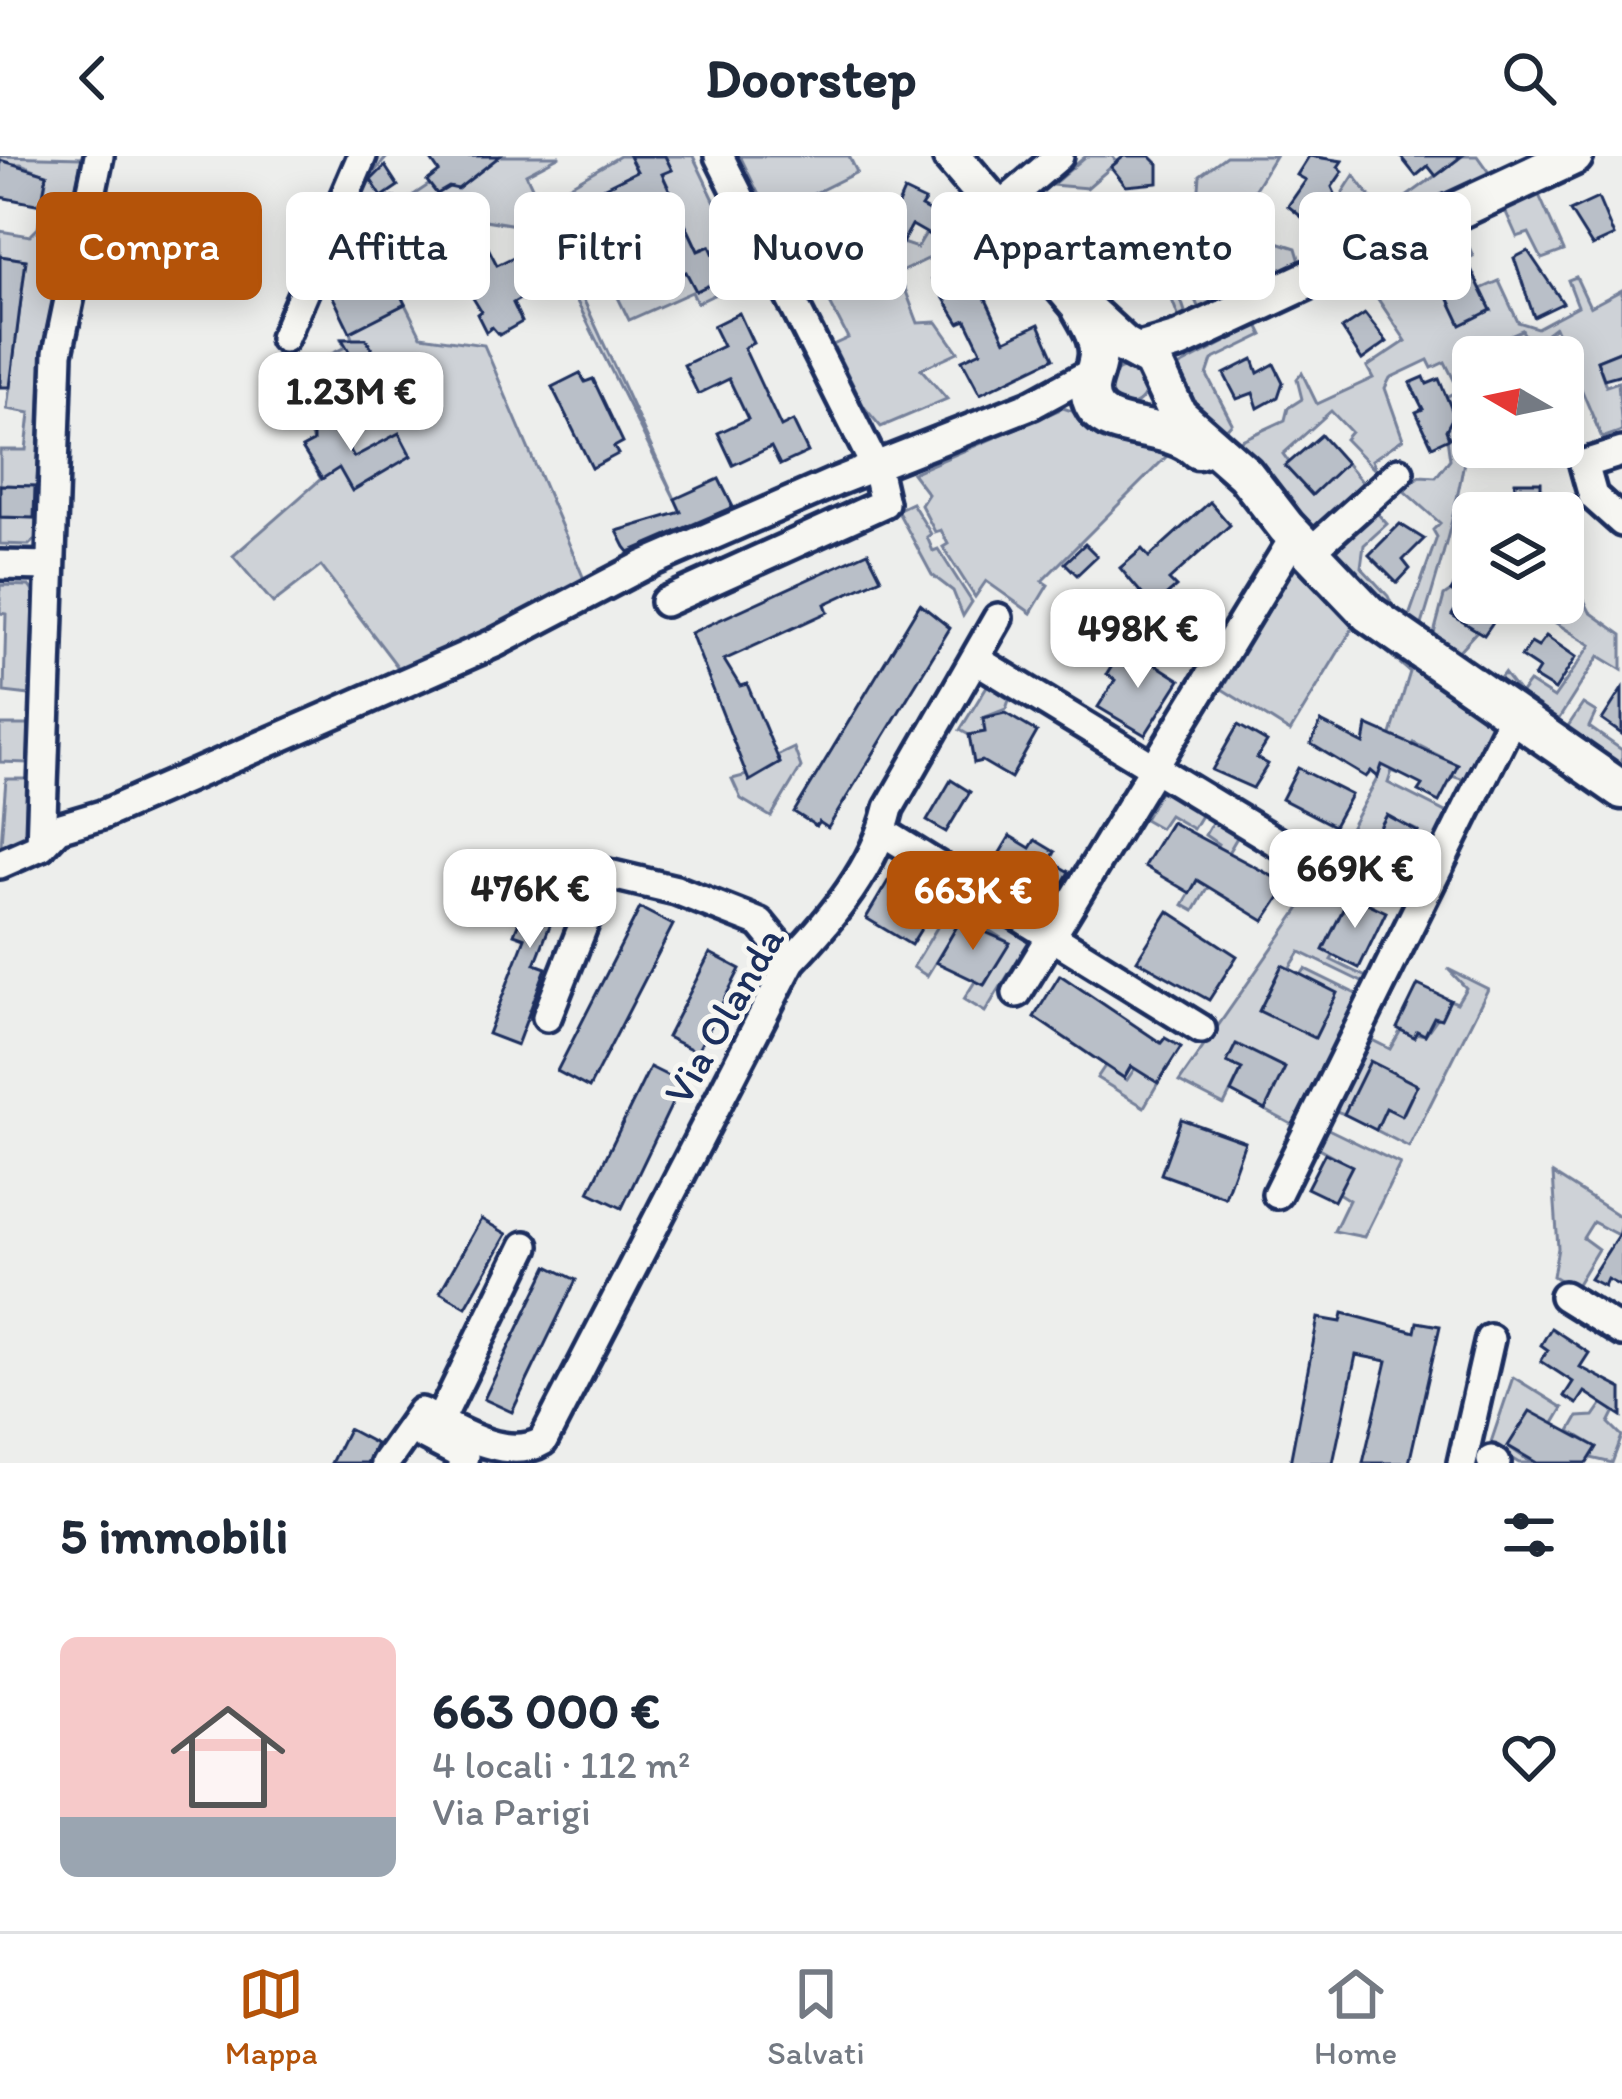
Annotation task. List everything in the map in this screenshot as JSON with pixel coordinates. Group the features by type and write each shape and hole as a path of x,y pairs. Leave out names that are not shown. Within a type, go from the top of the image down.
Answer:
{"main road":[{"path":"952,156 980,192"},
{"path":"1094,369 1114,352 1150,366 1166,359 1179,340 1574,156"},
{"path":"1076,301 1150,366 1178,415 1245,474 1369,614 1622,790"},
{"path":"1076,301 1095,335 1090,396 1119,420 1182,436 1297,538"},
{"path":"1119,420 1154,413 1150,366"}],"street":[{"path":"41,846 58,353 99,156"},
{"path":"284,338 362,156"},
{"path":"665,602 884,503 876,468 719,156"},
{"path":"1017,192 1059,156"},
{"path":"0,864 41,846 58,828 102,815 495,643 642,566 1034,404 1094,369"},
{"path":"1034,404 1072,401 1119,420"},
{"path":"1622,452 1584,464 1593,496 1622,522"},
{"path":"1018,993 1297,538 1400,472"},
{"path":"0,565 50,566"},
{"name":"Via Olanda","path":"426,1426 497,1454 523,1453 543,1441 791,961 835,915 883,832 889,808 998,618"},
{"path":"977,661 1306,860"},
{"path":"1277,1194 1513,716"},
{"path":"883,832 1201,1029"},
{"path":"548,1017 604,873 676,890 760,923 791,961"},
{"path":"385,1463 426,1426 525,1246"},
{"path":"1564,1296 1622,1332"},
{"path":"1462,1463 1490,1339"},
{"path":"426,1426 463,1460"}],"shaded area":[{"path":"0,156 82,158 75,192 44,192 47,175 21,164 0,164"},
{"path":"373,156 388,156 369,178 379,192 357,192"},
{"path":"500,156 560,156 526,174 534,192 514,192 514,225 490,221 490,192 440,192"},
{"path":"620,156 629,156 642,181 601,192 567,192 565,188"},
{"path":"665,156 693,156 710,192 709,247 698,251 685,223 685,192 670,192 662,174 672,170"},
{"path":"740,156 849,156 857,172 817,192 757,192"},
{"path":"1086,156 1112,156 1117,162 1087,188 1052,185"},
{"path":"1226,156 1275,156 1253,192 1199,192 1200,175"},
{"path":"1455,156 1477,156 1492,177 1459,192 1413,192 1457,160"},
{"path":"1354,175 1367,192 1343,192"},
{"path":"1539,195 1564,251 1542,259 1529,233 1517,237 1505,210"},
{"path":"36,230 36,300 53,300 42,352 37,486 0,485 0,450 26,450 30,413 7,409 26,260 0,256 0,231 30,236"},
{"path":"926,233 931,235 931,257 907,269 907,245 917,248"},
{"path":"1275,243 1296,248 1299,266 1275,277"},
{"path":"685,270 709,275 709,297 697,303 692,292 685,295"},
{"path":"1576,277 1590,307 1622,290 1622,350 1597,360 1606,386 1618,382 1622,431 1602,438 1584,395 1584,336 1559,336 1555,327 1543,336 1525,336 1522,330 1510,336 1452,336 1452,376 1445,362 1432,368 1428,360 1390,378 1385,388 1403,439 1372,460 1377,472 1345,439 1351,432 1331,411 1283,454 1312,494 1346,463 1364,484 1316,526 1308,524 1233,444 1285,420 1288,408 1302,399 1297,379 1302,373 1317,404 1373,378 1367,367 1406,341 1379,300 1465,300 1491,310 1481,289 1499,281 1518,322 1537,328 1578,306 1568,280"},
{"path":"907,294 918,323 937,322 958,352 921,369 947,399 881,427 864,407 833,345 848,338 829,300 907,300"},
{"path":"576,300 584,300 675,499"},
{"path":"619,300 674,300 629,320"},
{"path":"1172,300 1181,300 1187,318 1180,321"},
{"path":"1195,300 1226,300 1200,312"},
{"path":"405,304 421,336 484,345 587,586 403,674 321,566 273,603 233,556 321,479 302,448 313,442 310,434 316,428 294,373 345,347 341,339 352,339 350,332"},
{"path":"1258,325 1263,335 1212,360 1207,375 1232,423 1223,433 1180,387 1176,368"},
{"path":"1127,368 1141,373 1146,387 1141,401 1127,406 1113,401 1108,387 1113,373"},
{"path":"1063,408 1177,446 1042,581 1048,585 1031,613 986,581 975,597 943,547 948,544 941,530 935,532 921,505 928,494 912,473"},
{"path":"1452,419 1452,468 1462,468 1458,492 1452,492 1452,517 1420,631 1407,622 1437,537 1433,530 1440,523 1403,490 1419,476 1436,477 1450,459 1446,430"},
{"path":"912,503 931,534 927,537 933,551 938,549 972,602 963,616 953,591 932,575 897,510"},
{"path":"1377,513 1387,524 1364,545 1361,567 1388,596 1396,614 1336,555 1337,547"},
{"path":"0,517 36,518 36,538 29,545 0,544"},
{"path":"1299,560 1357,621 1290,732 1222,689"},
{"path":"0,585 29,586 34,593 30,695 4,692 6,614 0,613"},
{"path":"1452,592 1452,624 1474,624 1477,631 1454,656 1432,641 1444,596"},
{"path":"1584,603 1622,635 1622,670 1599,656 1555,725 1495,685 1504,673 1520,694 1529,682 1554,698 1591,645 1558,624 1584,624"},
{"path":"1392,649 1493,722 1464,780 1452,776 1457,765 1414,743 1397,773 1392,771 1388,783 1447,813 1429,851 1412,842 1418,831 1386,816 1353,875 1376,887 1331,960 1366,977 1364,983 1300,952 1289,969 1301,975 1305,969 1358,995 1293,1125 1265,1110 1284,1068 1237,1044 1228,1062 1242,1069 1224,1105 1179,1082 1332,862 1378,777 1410,672 1388,653"},
{"path":"990,681 1011,694 1006,709 983,718 985,732 969,735 960,730"},
{"path":"1583,704 1596,712 1589,727 1622,750 1622,771 1564,732"},
{"path":"0,725 29,725 28,763 0,762"},
{"path":"794,748 801,767 771,817 741,799 732,779 747,775 750,781 780,763 777,756"},
{"path":"6,779 27,779 25,847 0,857"},
{"path":"1162,788 1203,812 1193,829 1169,815 1160,828 1144,819"},
{"path":"1214,819 1239,834 1194,911 1183,905 1218,844 1205,835"},
{"path":"998,856 1018,868 1012,878 1036,882 1059,896 1045,919 983,882"},
{"path":"958,893 972,902 927,976 913,967"},
{"path":"995,916 1031,938 985,1012 964,999 976,980 985,984 1009,943 987,929"},
{"path":"1448,969 1488,989 1409,1147 1376,1130 1386,1108 1403,1115 1417,1085 1371,1062 1344,1114 1333,1110 1368,1038 1390,1049 1401,1030 1425,1035 1450,1000 1457,1003 1466,988"},
{"path":"1105,1066 1127,1080 1135,1068 1158,1083 1144,1107 1097,1078"},
{"path":"1324,1127 1400,1164 1364,1237 1334,1231 1349,1200 1338,1193 1351,1166 1315,1146"},
{"path":"1553,1174 1622,1218 1618,1235 1593,1222 1583,1238 1598,1249 1574,1289 1553,1276 1558,1248"},
{"path":"1513,1377 1563,1408 1553,1425 1509,1447 1532,1463 1519,1463 1490,1445"},
{"path":"1603,1403 1615,1411 1609,1423 1622,1436 1612,1463 1591,1458 1597,1447 1570,1431 1578,1417 1594,1416"}],"building":[{"path":"428,156 500,156 458,189 435,192 427,181 439,172"},
{"path":"629,156 665,156 672,170 662,174 670,192 600,192 599,190 637,171"},
{"path":"1124,156 1150,156 1158,164 1158,183 1126,186 1111,167"},
{"path":"1309,156 1342,161 1334,192 1299,192 1299,215 1288,206 1306,180 1297,175"},
{"path":"1400,156 1462,156 1436,176 1428,166 1416,176"},
{"path":"0,160 47,174 44,192 36,192 36,204 0,197"},
{"path":"385,166 398,186 379,192 371,180"},
{"path":"907,192 925,201 921,207 931,212 931,236 912,225 907,234"},
{"path":"1598,198 1614,236 1592,246 1570,211"},
{"path":"685,223 698,251 709,246 709,285 696,291 686,272"},
{"path":"1528,251 1563,303 1534,317 1514,258"},
{"path":"490,252 497,265 514,257 514,300 518,300 513,303 522,322 499,335 492,327 486,332 477,314 481,311 474,300 490,300"},
{"path":"0,256 26,260 10,387 0,387"},
{"path":"1471,269 1491,310 1461,325 1449,300 1471,300"},
{"path":"334,300 403,300 405,304 350,332"},
{"path":"945,300 986,300 1005,340 1039,324 1054,358 980,394 962,360 981,351 966,320 959,323"},
{"path":"739,313 753,343 744,348 781,427 793,421 808,452 780,465 771,447 733,465 718,433 748,419 729,379 698,394 684,365 723,346 713,326"},
{"path":"1365,314 1387,342 1362,360 1342,329"},
{"path":"342,339 366,339 398,393 379,404"},
{"path":"1622,350 1622,374 1604,379 1597,360"},
{"path":"1253,359 1258,373 1274,364 1283,382 1278,397 1258,408 1253,393 1237,399 1224,374"},
{"path":"580,373 585,382 593,379 623,442 614,447 618,454 592,468 552,387"},
{"path":"1424,377 1427,384 1439,379 1452,410 1446,430 1449,438 1432,446 1416,412 1423,409 1410,383"},
{"path":"326,410 354,457 399,433 411,456 352,491 339,468 322,479 302,448 313,442 313,420"},
{"path":"1321,435 1346,463 1312,495 1285,466"},
{"path":"719,479 733,507 629,552 625,547 617,531 681,512 675,499"},
{"path":"1515,482 1541,482 1541,492 1514,492"},
{"path":"0,485 35,486 34,518 0,517"},
{"path":"1210,502 1230,525 1169,580 1176,587 1153,607 1120,568 1142,549 1149,557"},
{"path":"1400,524 1424,539 1403,560 1410,569 1397,583 1369,555"},
{"path":"1085,544 1097,556 1077,575 1065,563"},
{"path":"868,552 881,578 825,604 828,612 724,660 740,686 747,684 780,763 749,781 691,633"},
{"path":"920,604 950,628 828,828 819,822 816,826 794,812"},
{"path":"1466,624 1492,624 1484,635"},
{"path":"1546,636 1576,657 1555,690 1534,677 1539,669 1521,657 1531,643 1538,647"},
{"path":"1122,650 1139,654 1180,680 1145,735 1098,707 1115,680 1107,674"},
{"path":"1622,689 1622,734 1602,720"},
{"path":"1005,713 1037,732 1011,778 982,761 974,763 969,735 985,732 983,718"},
{"path":"1321,722 1364,744 1367,725 1458,765 1439,802 1418,791 1422,785 1382,765 1378,777 1371,771 1366,777 1311,744"},
{"path":"1238,725 1267,742 1257,758 1268,764 1253,788 1212,770"},
{"path":"1298,768 1351,795 1334,826 1282,799"},
{"path":"951,780 970,792 946,832 927,821"},
{"path":"1387,815 1418,832 1394,875 1363,858"},
{"path":"1171,822 1281,881 1278,887 1284,891 1264,921 1197,880 1190,893 1144,866"},
{"path":"1010,836 1030,848 1035,840 1055,852 1050,861 1069,872 1056,894 1036,882 1031,890 1012,878 1018,868 998,856"},
{"path":"544,857 572,868 535,964 546,968 517,1045 488,1034 525,938 514,934"},
{"path":"891,876 937,903 911,945 866,918"},
{"path":"1350,895 1386,912 1359,968 1323,950"},
{"path":"640,908 673,925 589,1088 557,1071"},
{"path":"1168,911 1237,956 1209,1000 1137,960"},
{"path":"960,921 1010,943 984,985 936,962"},
{"path":"710,953 740,969 697,1052 667,1037"},
{"path":"1282,965 1337,993 1315,1038 1259,1011"},
{"path":"1060,975 1161,1043 1165,1038 1181,1047 1158,1083 1131,1066 1124,1078 1034,1017"},
{"path":"1418,985 1450,1000 1441,1019 1434,1017 1425,1035 1417,1031 1414,1037 1397,1028"},
{"path":"1236,1044 1285,1068 1265,1110 1231,1092 1242,1069 1227,1062"},
{"path":"1370,1061 1417,1085 1402,1116 1386,1108 1376,1130 1344,1114"},
{"path":"650,1067 682,1083 622,1208 589,1192"},
{"path":"1181,1119 1245,1142 1225,1197 1161,1174"},
{"path":"1325,1153 1352,1166 1334,1201 1307,1188"},
{"path":"481,1219 507,1234 466,1307 440,1292"},
{"path":"1622,1229 1622,1287 1607,1279 1604,1286 1590,1279"},
{"path":"548,1266 576,1280 512,1412 484,1399"},
{"path":"1343,1313 1415,1332 1417,1322 1440,1326 1409,1463 1363,1463 1387,1361 1356,1355 1333,1463 1290,1463 1318,1318 1341,1322"},
{"path":"1551,1328 1589,1353 1580,1367 1622,1389 1622,1416 1585,1392 1577,1404 1564,1396 1573,1382 1541,1361 1548,1350 1541,1345"},
{"path":"1530,1411 1597,1447 1587,1463 1537,1463 1508,1446"},
{"path":"348,1429 376,1444 367,1463 331,1463"}]}
